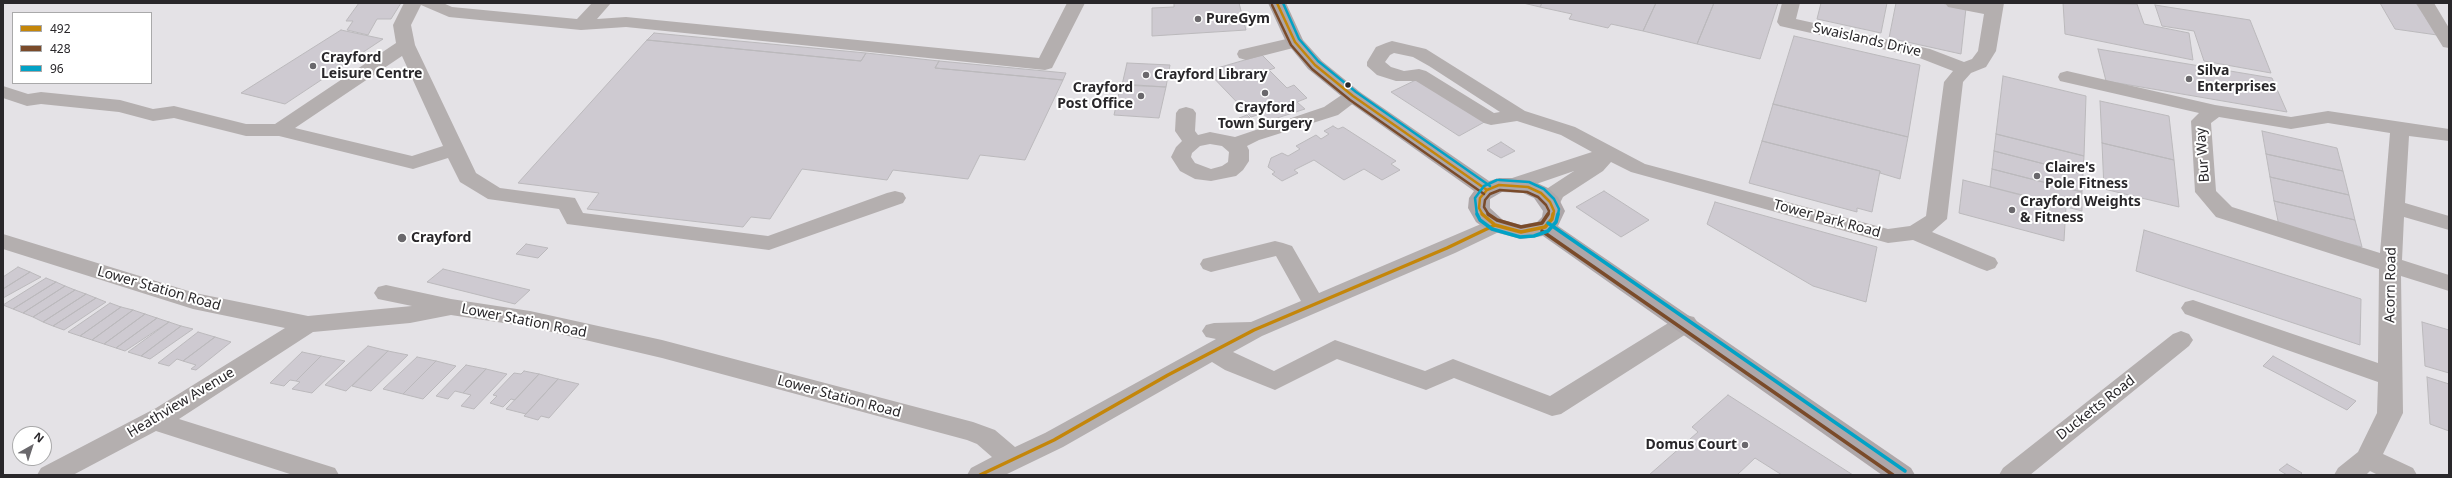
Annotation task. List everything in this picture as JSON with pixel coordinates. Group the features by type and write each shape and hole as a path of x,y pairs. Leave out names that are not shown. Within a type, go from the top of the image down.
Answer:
{"main road":[{"path":"1277,3 1296,42 1315,65 1353,96 1487,190"},
{"path":"1513,184 1528,187 1541,193 1550,202 1554,211 1552,219 1545,226 1521,232 1495,226 1484,217 1479,208 1480,198 1487,190 1513,184"},
{"path":"1545,226 1902,475"}],"street":[{"path":"414,3 402,25 406,45 467,177 495,194 567,203 575,219 769,243 895,198"},
{"path":"428,3 449,12 581,25 626,22 1045,64 1076,3"},
{"path":"581,25 602,3"},
{"name":"Swaislands Drive","path":"1791,3 1786,22 1923,52 1964,69"},
{"path":"1954,3 1994,7"},
{"path":"2425,3 2449,42"},
{"name":"Tower Park Road","path":"1513,112 1568,131 1638,168 1888,236 1915,233 1936,219 1954,82 1964,69 1980,62 1987,51 1994,7"},
{"path":"1246,54 1296,42"},
{"path":"278,130 406,45"},
{"path":"1390,50 1419,54 1436,62 1513,112 1491,119 1419,75 1403,77 1384,71 1376,66 1376,62 1390,50"},
{"path":"2067,76 2215,111"},
{"path":"3,92 27,100 41,98 120,106 153,115 174,112 246,130 278,130 413,163 454,149"},
{"path":"1234,145 1252,136 1331,111 1353,96"},
{"name":"Bur Way","path":"2390,265 2224,212 2206,192 2201,121 2215,111 2291,123 2328,117 2400,129"},
{"path":"1186,113 1185,131 1193,142"},
{"path":"2400,129 2449,135"},
{"name":"Acorn Road","path":"2347,475 2368,459 2390,413 2390,265 2400,129"},
{"path":"1220,139 1234,145 1240,156 1236,166 1229,171 1211,175 1194,171 1183,162 1183,151 1193,142 1220,139"},
{"path":"1513,184 1609,153"},
{"path":"1550,202 1555,193 1596,167 1609,153"},
{"path":"2394,207 2449,223"},
{"path":"980,475 1054,440 1168,375 1214,342 1254,330 1495,226"},
{"path":"1915,233 1987,263"},
{"name":"Lower Station Road","path":"3,241 193,301 308,324 410,315 451,307 530,319 662,349 973,432 986,437 1013,460"},
{"path":"1212,264 1275,248 1284,251 1314,304"},
{"path":"2390,265 2449,284"},
{"path":"386,293 451,307"},
{"path":"2193,308 2390,377"},
{"path":"1214,342 1234,364 1275,381 1335,349 1426,381 1453,368 1552,407 1686,323"},
{"name":"Heathview Avenue","path":"50,475 155,421 308,324"},
{"name":"Ducketts Road","path":"2012,475 2181,340"},
{"path":"155,421 326,475"},
{"path":"2368,459 2404,475"}],"building":[{"path":"359,3 401,3 391,19 377,19 368,35 347,30 353,21 346,21"},
{"name":"PureGym","path":"1174,3 1239,3 1246,30 1152,36 1152,8 1174,7"},
{"path":"1523,3 1542,3 1540,7"},
{"path":"1542,3 1656,3 1643,31 1611,24 1608,28 1569,19 1572,14 1540,7"},
{"path":"1656,3 1714,3 1697,44 1643,31"},
{"path":"1714,3 1778,3 1760,59 1697,44"},
{"path":"1821,3 1887,3 1881,33 1817,19"},
{"path":"1896,3 1941,3 1966,8 1961,54 1889,38"},
{"path":"2063,3 2137,4 2144,24 2189,33 2193,60 2065,34"},
{"path":"2380,3 2416,3 2437,35 2395,29"},
{"path":"2155,5 2250,20 2271,73 2204,61 2194,31 2162,26"},
{"name":"Crayford Leisure Centre","path":"341,30 383,39 285,104 241,93"},
{"path":"654,33 866,53 861,61 647,40"},
{"path":"1794,36 1920,65 1908,137 1773,104"},
{"path":"647,40 861,61 866,53 939,61 935,68 1063,80 1025,160 980,155 968,179 893,170 887,180 802,169 770,219 751,217 743,227 587,209 599,193 518,183"},
{"name":"Silva Enterprises","path":"2098,49 2272,78 2287,112 2106,81"},
{"name":"Crayford Town Surgery","path":"1262,55 1275,68 1269,70 1287,88 1294,85 1307,98 1297,102 1305,109 1268,121 1261,114 1251,117 1207,71"},
{"path":"939,61 1066,73 1063,80 935,68"},
{"name":"Crayford Library","path":"1127,63 1170,65 1166,87 1122,85"},
{"path":"2003,76 2086,96 2084,156 1996,134"},
{"path":"1420,78 1488,120 1459,136 1391,92"},
{"name":"Crayford Post Office","path":"1121,84 1166,87 1159,118 1114,115"},
{"path":"2100,101 2169,116 2174,160 2102,143"},
{"path":"1773,104 1908,137 1900,179 1880,173 1880,171 1762,141"},
{"path":"1247,115 1252,120 1244,123 1239,118"},
{"path":"1333,126 1338,129 1343,127 1396,161 1391,164 1400,170 1382,180 1364,169 1344,180 1314,160 1294,170 1298,173 1282,181 1272,174 1275,172 1268,167 1271,158 1282,153 1288,156 1300,149 1296,146 1316,135 1321,139 1329,134 1324,131"},
{"path":"2262,131 2337,148 2343,171 2266,154"},
{"path":"1996,134 2084,156 2083,174 1994,151"},
{"path":"1762,141 1880,171 1872,212 1857,208 1857,212 1749,183"},
{"path":"1501,142 1515,151 1501,158 1487,150"},
{"path":"2102,143 2174,160 2179,207 2104,189"},
{"path":"1994,151 2083,174 2082,192 1992,169"},
{"path":"2266,154 2343,171 2349,195 2270,177"},
{"path":"1992,169 2082,192 2082,211 1990,187"},
{"path":"2270,177 2349,195 2355,220 2274,201"},
{"name":"Crayford Weights & Fitness","path":"1963,180 2066,206 2064,241 1959,213"},
{"path":"1604,191 1649,220 1621,237 1576,207"},
{"path":"2274,201 2355,220 2362,247 2279,226"},
{"path":"1715,202 1877,247 1866,302 1813,286 1707,224"},
{"path":"2144,230 2361,299 2360,345 2136,271"},
{"path":"526,244 548,248 538,258 516,254"},
{"path":"18,267 30,272 3,289 3,277"},
{"path":"443,269 530,290 515,304 427,282"},
{"path":"30,272 41,277 3,298 3,289"},
{"path":"46,278 56,282 13,309 3,305"},
{"path":"56,282 65,286 23,313 13,309"},
{"path":"65,286 75,290 33,317 23,313"},
{"path":"75,290 86,294 43,322 33,317"},
{"path":"86,294 96,298 53,326 43,322"},
{"path":"96,298 106,302 64,330 53,326"},
{"path":"110,303 121,307 80,336 68,332"},
{"path":"121,307 133,310 92,340 80,336"},
{"path":"133,310 145,314 104,344 92,340"},
{"path":"145,314 157,318 116,348 104,344"},
{"path":"157,318 169,322 125,351 116,348"},
{"path":"169,322 181,326 141,356 128,352"},
{"path":"2422,322 2449,330 2449,373 2425,366"},
{"path":"181,326 193,329 150,359 141,356"},
{"path":"198,332 215,337 183,361 177,359 169,366 158,363"},
{"path":"215,337 231,342 196,370 191,369 196,365 183,361"},
{"path":"368,346 388,351 346,391 325,385"},
{"path":"388,351 408,355 371,391 352,386"},
{"path":"302,352 321,356 296,381 290,380 284,386 270,383"},
{"path":"321,356 345,361 312,393 292,389 300,382 296,381"},
{"path":"2273,356 2356,401 2347,410 2263,366"},
{"path":"417,357 436,361 403,394 383,389"},
{"path":"436,361 456,366 423,399 403,394"},
{"path":"466,365 486,369 463,393 455,391 448,399 436,396"},
{"path":"486,369 507,374 474,409 461,406 471,395 463,393"},
{"path":"524,371 539,374 515,400 511,399 503,407 490,403 497,396 493,395 514,373 521,374"},
{"path":"539,374 558,379 526,414 506,409"},
{"path":"2427,377 2449,384 2449,431 2430,424"},
{"path":"558,379 579,384 549,418 541,416 538,420 524,416"},
{"name":"Domus Court","path":"1728,395 1853,475 1782,475 1755,458 1737,475 1649,475 1698,432 1692,427"},
{"path":"2287,464 2302,473 2300,475 2287,475 2279,470"}],"transit line":[{"name":"492","path":"1277,3 1295,42 1315,65 1353,96 1487,190"},
{"name":"96","path":"1283,3 1299,39 1318,61 1356,92 1490,186"},
{"name":"428","path":"1272,5 1291,45 1312,69 1350,100 1484,194"},
{"name":"96","path":"1497,180 1484,186 1475,198 1475,210 1480,220 1492,229 1520,237 1534,236 1548,231 1556,222 1559,209 1554,199 1544,189 1529,182 1499,180"},
{"name":"492","path":"1499,185 1528,187 1541,193 1550,202 1554,211 1552,219 1545,227 1534,231 1521,232 1495,225 1484,217 1479,208 1480,198 1487,190 1499,185"},
{"name":"428","path":"1500,190 1527,192 1538,197 1546,205 1549,211 1547,217 1542,223 1521,227 1497,220 1488,214 1484,207 1485,200 1490,194 1500,190"},
{"name":"96","path":"1548,223 1905,471"},
{"name":"492","path":"980,475 1054,440 1168,375 1254,330 1447,248 1495,225"},
{"name":"428","path":"1542,231 1893,475"}],"place":[{"name":"PureGym","path":"1198,19"},
{"name":"Crayford Leisure Centre","path":"313,66"},
{"name":"Crayford Library","path":"1146,75"},
{"name":"Silva Enterprises","path":"2189,79"},
{"name":"Crayford Town Surgery","path":"1265,93"},
{"name":"Crayford Post Office","path":"1141,96"},
{"name":"Claire's Pole Fitness","path":"2037,176"},
{"name":"Crayford Weights & Fitness","path":"2012,210"},
{"name":"Crayford","path":"402,238"},
{"name":"Domus Court","path":"1745,445"}]}
